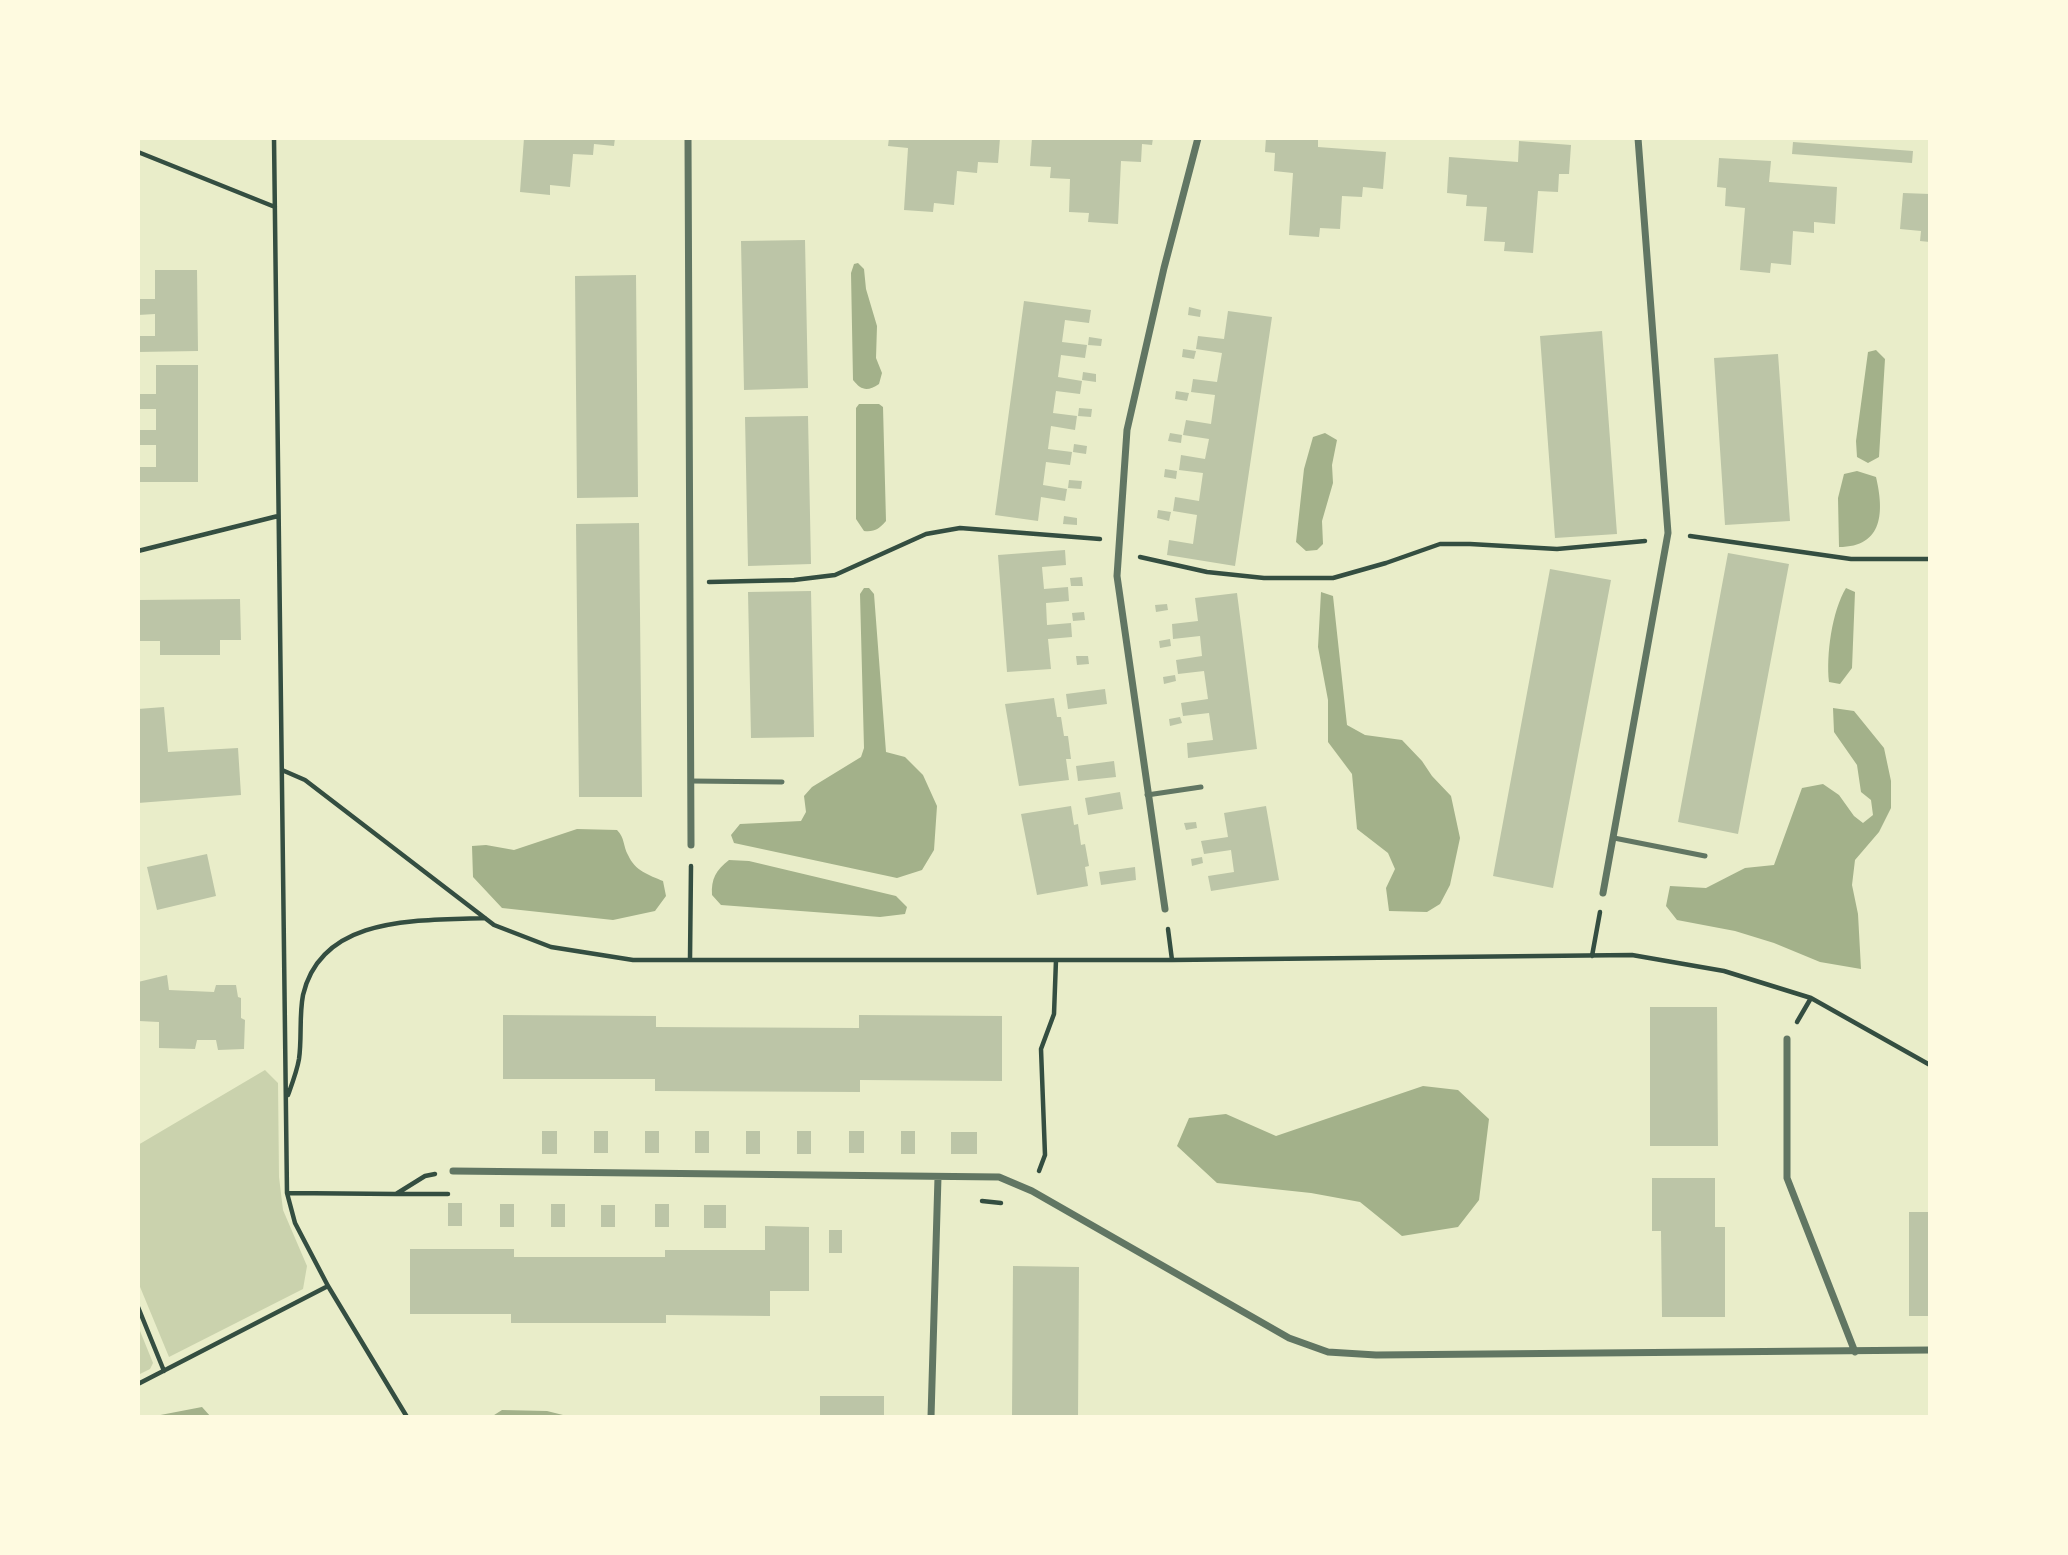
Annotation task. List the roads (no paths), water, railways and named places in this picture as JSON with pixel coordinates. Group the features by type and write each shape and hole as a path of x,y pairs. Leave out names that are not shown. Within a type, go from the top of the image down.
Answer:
{"street":[{"path":"688,138 691,845"},
{"path":"1165,909 1117,576 1118,551 1127,430 1164,268 1198,138"},
{"path":"1603,893 1667,536 1638,138"},
{"path":"1787,1039 1787,1178 1854,1352"},
{"path":"453,1171 999,1177 1032,1191 1289,1338 1328,1352 1390,1355 1930,1350"},
{"path":"931,1417 938,1177"}],"lane":[{"path":"691,781 782,782"},
{"path":"1147,795 1201,787"},
{"path":"1614,838 1705,856"}]}
